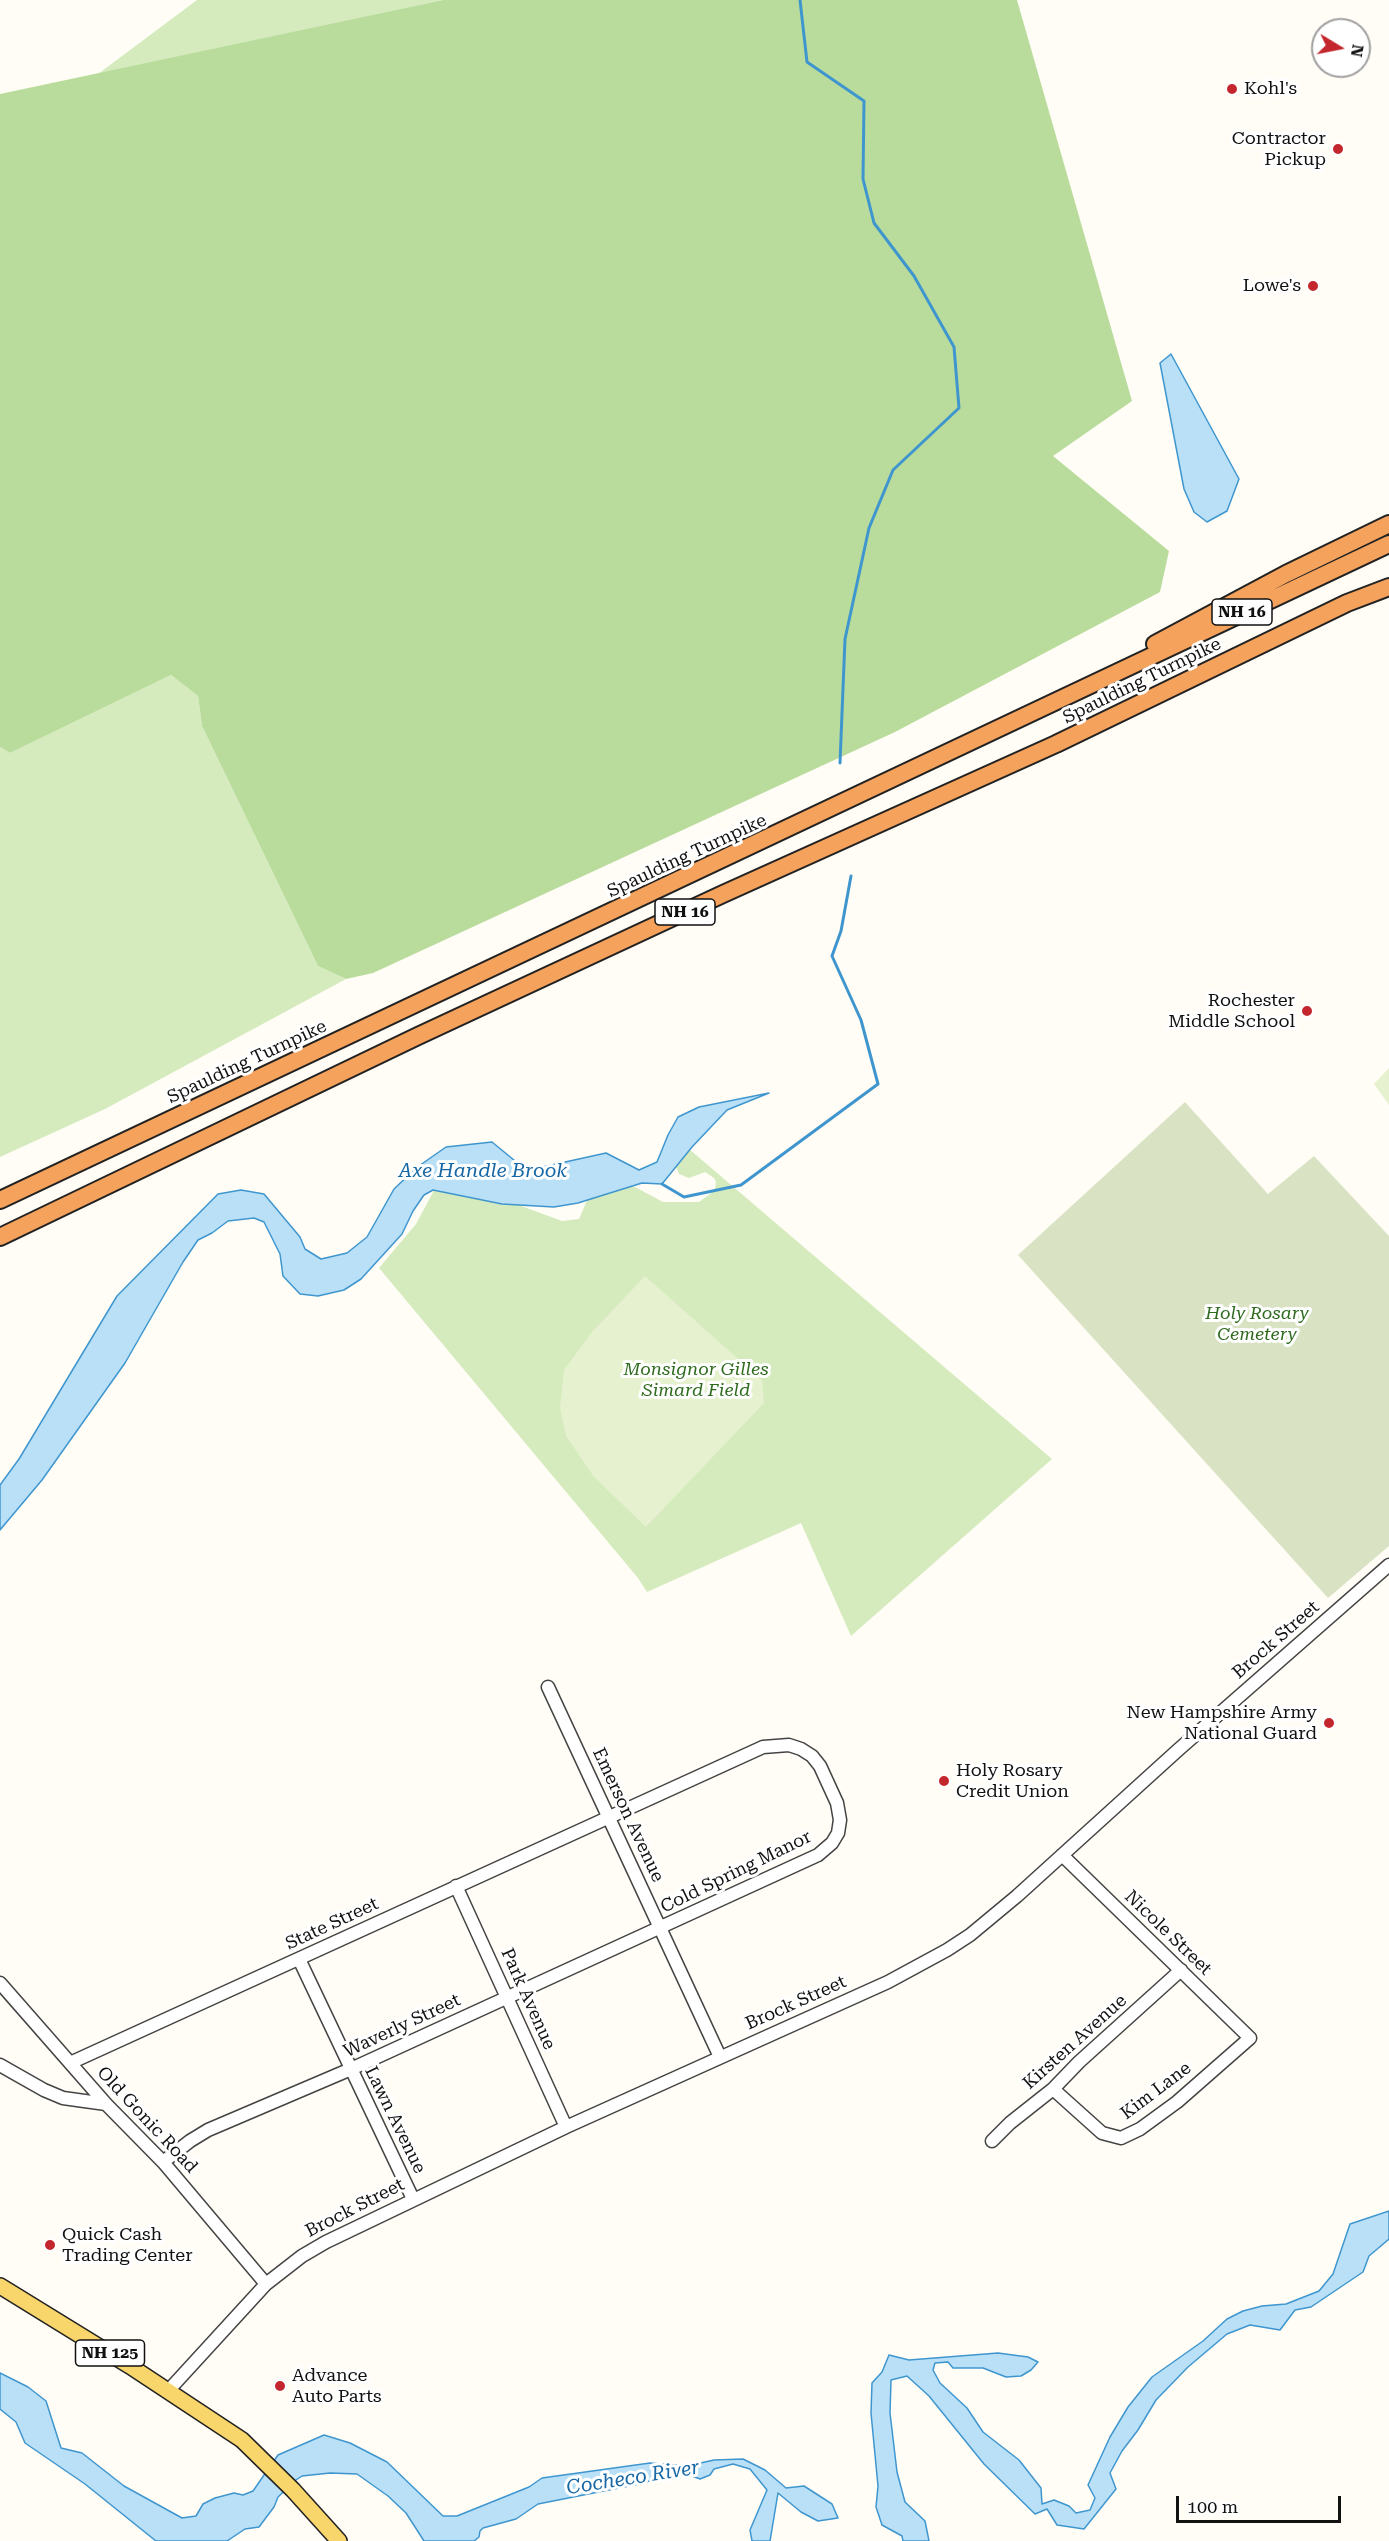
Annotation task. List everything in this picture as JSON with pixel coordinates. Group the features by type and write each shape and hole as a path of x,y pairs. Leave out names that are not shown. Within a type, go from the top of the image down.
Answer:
{"highway":[{"path":"1096,682 1165,637 1389,524"},
{"name":"Spaulding Turnpike","path":"0,1200 1389,544"},
{"name":"Spaulding Turnpike","path":"0,1237 418,1036 723,894 1056,744 1347,603 1389,587"},
{"path":"1347,603 1389,601"},
{"path":"0,1249 25,1226"}],"main road":[{"name":"NH 125","path":"0,2286 242,2440 293,2490 339,2541"}],"street":[{"name":"Brock Street","path":"168,2391 266,2284 302,2256 326,2242 566,2127 888,1982 947,1950 986,1924 1389,1565"},
{"name":"Emerson Avenue","path":"548,1687 720,2057"},
{"name":"Cold Spring Manor","path":"609,1818 763,1748 775,1745 789,1745 801,1749 812,1756 827,1778 837,1803 840,1820 838,1833 824,1850 660,1929"},
{"name":"State Street","path":"70,2063 609,1818"},
{"name":"Nicole Street","path":"1062,1855 1250,2038"},
{"name":"Park Avenue","path":"456,1886 566,2127"},
{"name":"Waverly Street","path":"163,2162 208,2130 351,2069 660,1929"},
{"name":"Lawn Avenue","path":"299,1959 413,2199"},
{"name":"Kirsten Avenue","path":"992,2141 1181,1970"},
{"name":"Old Gonic Road","path":"0,1983 106,2104 163,2162 266,2284"},
{"name":"Kim Lane","path":"1053,2088 1102,2133 1121,2138 1135,2132 1177,2102 1250,2038"},
{"path":"0,2065 63,2098 106,2104"}],"green space":[{"path":"197,0 443,0 98,74"},
{"path":"443,0 1017,0 1132,401 1053,456 1169,551 1160,592 895,732 373,973 346,979 318,966 202,726 198,696 171,675 10,753 0,747 0,94"},
{"path":"171,675 198,696 202,726 318,966 346,979 105,1109 0,1157 0,747 10,753"},
{"path":"1389,1068 1389,1105 1374,1084"},
{"name":"Holy Rosary Cemetery","path":"1185,1102 1268,1194 1314,1156 1389,1236 1389,1546 1328,1598 1018,1255"},
{"name":"Monsignor Gilles Simard Field","path":"682,1143 1052,1459 851,1636 801,1523 647,1592 638,1578 379,1268 416,1224 439,1181 516,1204 562,1221 579,1219 588,1198 614,1182 635,1187 663,1202 699,1202 715,1189 716,1182 705,1172 689,1178 679,1174 675,1164"},
{"path":"645,1276 762,1380 764,1403 646,1527 594,1477 566,1436 560,1408 564,1370 592,1332"}],"water":[{"path":"1171,354 1239,479 1227,511 1207,522 1194,512 1184,489 1160,363"},
{"name":"Axe Handle Brook","path":"769,1093 727,1110 692,1147 662,1184 642,1183 578,1203 554,1207 502,1204 433,1190 424,1195 402,1234 361,1279 344,1290 318,1296 300,1294 283,1276 280,1254 264,1222 254,1218 228,1221 198,1240 125,1363 42,1480 0,1530 0,1485 19,1459 117,1296 218,1194 241,1190 264,1194 300,1237 305,1249 321,1259 347,1253 367,1237 394,1189 416,1168 446,1147 492,1142 520,1165 538,1168 606,1153 639,1170 657,1162 678,1117 699,1107"},
{"path":"1389,2211 1389,2239 1369,2256 1363,2272 1311,2307 1295,2310 1280,2330 1250,2325 1227,2334 1188,2367 1156,2400 1110,2473 1116,2489 1084,2529 1057,2525 1047,2509 1035,2514 984,2464 929,2396 907,2376 891,2380 890,2413 897,2472 905,2502 925,2521 929,2541 903,2541 902,2536 882,2525 876,2507 878,2486 871,2413 872,2383 882,2372 889,2355 909,2360 998,2353 1028,2357 1038,2362 1021,2376 1006,2377 983,2368 953,2368 948,2362 935,2363 933,2370 940,2383 967,2408 983,2432 1019,2460 1041,2488 1042,2504 1054,2500 1069,2506 1076,2513 1090,2510 1095,2498 1088,2485 1110,2437 1128,2407 1152,2377 1203,2341 1227,2319 1243,2311 1262,2306 1286,2304 1319,2291 1333,2274 1350,2224"},
{"name":"Cocheco River","path":"0,2373 28,2387 46,2401 61,2448 82,2453 124,2486 182,2518 196,2516 203,2504 215,2498 234,2493 243,2495 253,2491 278,2455 324,2435 350,2443 387,2462 443,2516 457,2516 529,2487 542,2478 650,2463 687,2466 714,2460 743,2459 765,2470 786,2488 804,2486 832,2504 838,2518 818,2521 801,2512 778,2493 770,2541 752,2541 750,2530 767,2490 750,2469 733,2464 714,2469 710,2475 700,2479 681,2472 639,2484 538,2504 516,2519 483,2528 479,2537 474,2541 424,2541 406,2513 388,2496 357,2474 330,2473 302,2476 278,2497 274,2507 259,2527 245,2529 227,2541 156,2541 85,2484 25,2443 16,2422 0,2409"}],"waterway":[{"name":"Axe Handle Brook","path":"800,0 807,62 864,101 863,179 874,223 914,276 954,347 959,408 893,470 869,528 845,639 840,763"},
{"name":"Axe Handle Brook","path":"662,1184 684,1197 741,1185 878,1084 861,1020 832,956 841,931 851,876"}],"place":[{"name":"Kohl's","path":"1232,89"},
{"name":"Contractor Pickup","path":"1338,149"},
{"name":"Lowe's","path":"1313,286"},
{"name":"Rochester Middle School","path":"1307,1011"},
{"name":"New Hampshire Army National Guard","path":"1329,1723"},
{"name":"Holy Rosary Credit Union","path":"944,1781"},
{"name":"Quick Cash Trading Center","path":"50,2245"},
{"name":"Advance Auto Parts","path":"280,2386"}]}
